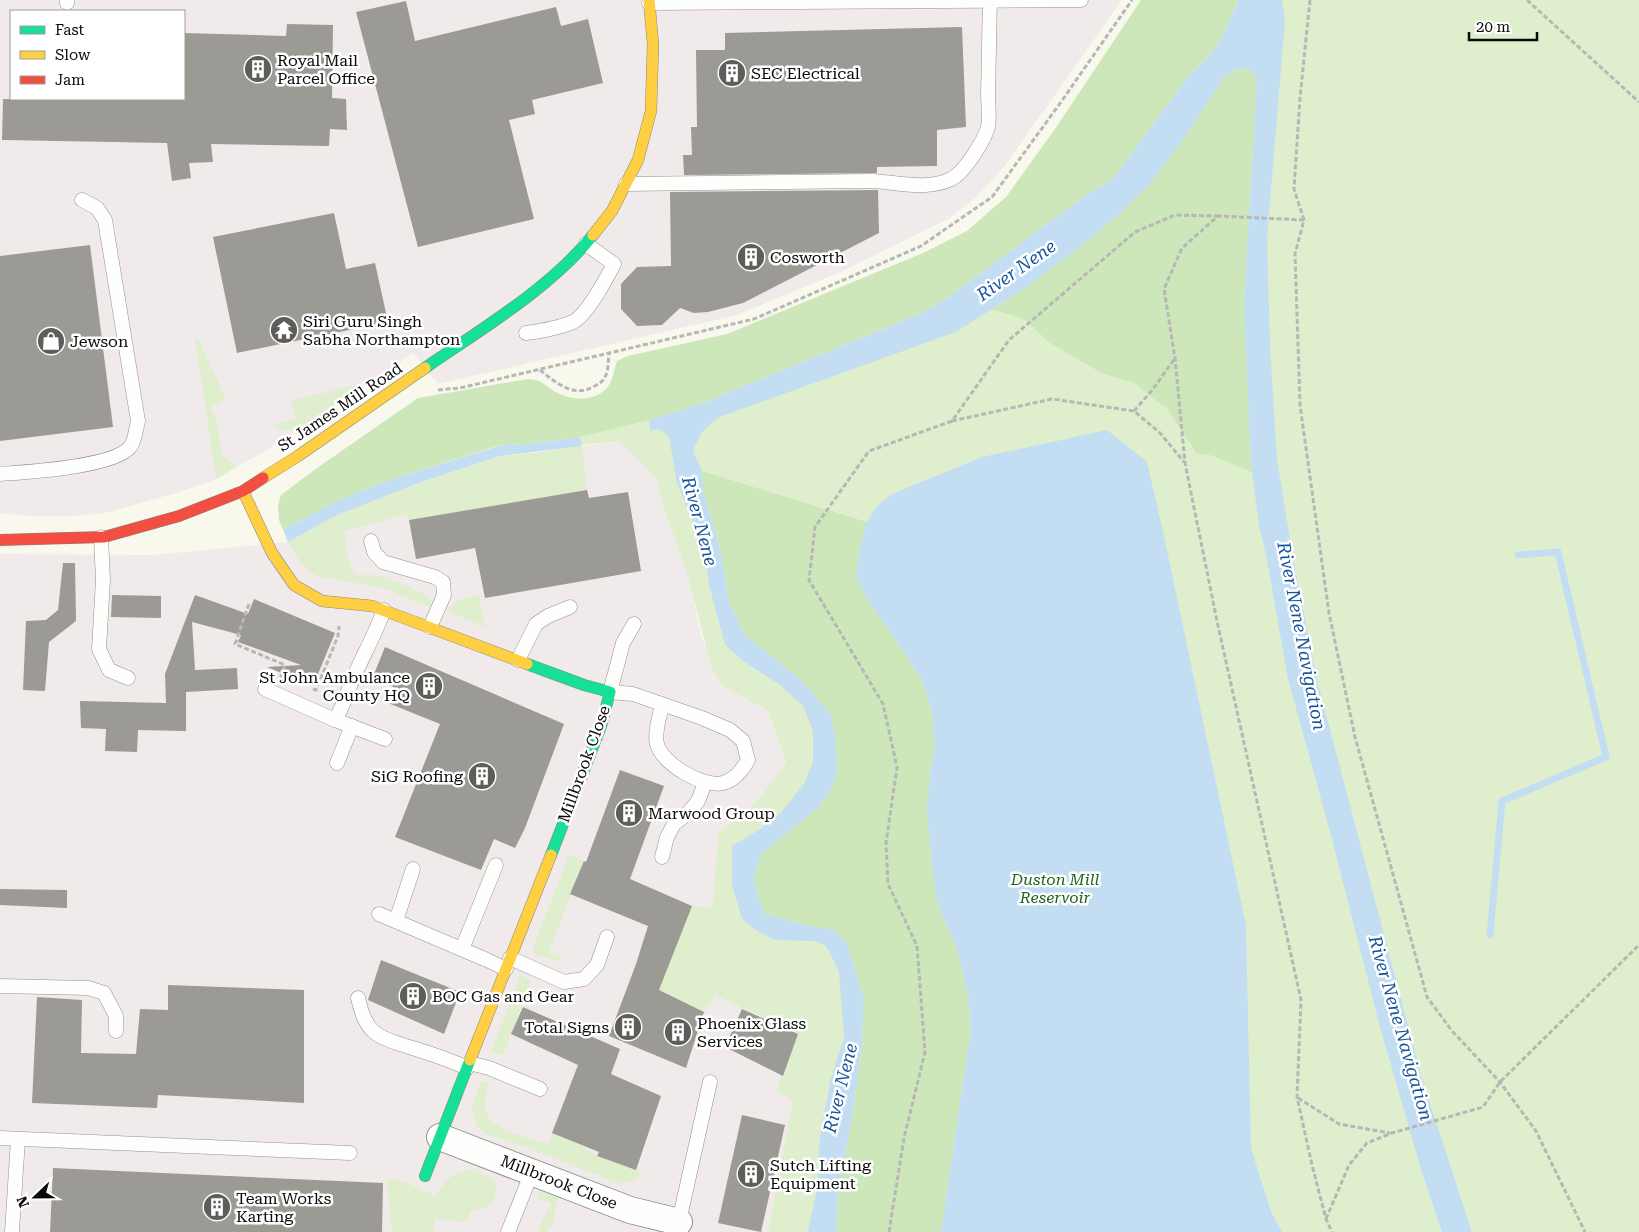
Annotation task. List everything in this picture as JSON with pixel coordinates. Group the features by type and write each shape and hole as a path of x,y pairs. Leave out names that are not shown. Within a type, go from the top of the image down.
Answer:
{"street":[{"name":"St James Mill Road","path":"0,540 101,537 179,516 243,491 298,456 517,304 570,261 612,211 638,160 651,111 653,44 649,2"},
{"name":"Millbrook Close","path":"243,491 272,553 294,585 322,601 372,606 584,685 610,692 600,726 425,1176"},
{"name":"Millbrook Close","path":"440,1137 678,1227"}],"lane":[{"path":"649,2 1081,0"},
{"path":"626,184 872,181 892,182 911,186 937,183 951,179 962,171 974,156 988,127 990,1"},
{"path":"0,474 89,463 116,457 131,446 138,421 105,220 97,208 82,200"},
{"path":"526,333 574,321 594,299 614,264 586,244"},
{"path":"101,537 102,580 99,649 109,670 128,678"},
{"path":"372,541 374,552 382,562 434,577 443,582 444,595 430,627"},
{"path":"518,660 536,624 570,606"},
{"path":"335,720 354,675 374,637 384,610"},
{"path":"634,624 623,643 610,692 633,694 702,718 730,730 743,741 748,760 742,771 724,783 705,783 680,770 666,759 656,743 662,705"},
{"path":"265,689 335,720 385,739"},
{"path":"337,762 352,726"},
{"path":"662,857 667,837 674,824 689,812 698,801 705,783"},
{"path":"462,949 496,865"},
{"path":"396,921 413,869"},
{"path":"379,914 462,949 564,982 584,979 597,965 607,937"},
{"path":"0,986 88,988 104,993 116,1016 116,1031"},
{"path":"358,998 366,1022 374,1033 388,1040 448,1060 468,1066 489,1068 540,1089"},
{"path":"678,1227 710,1082"},
{"path":"0,1138 350,1153"},
{"path":"12,1232 18,1139"},
{"path":"508,1232 532,1172"}],"path":[{"path":"435,390 460,388 754,319 921,246 992,197 1062,102 1132,0"},
{"path":"1310,0 1300,98 1294,189 1304,220 1295,254 1300,405 1329,613 1355,737 1427,997 1452,1031 1500,1082 1536,1131 1585,1232"},
{"path":"1527,0 1639,102"},
{"path":"952,421 1009,340 1135,232 1175,215 1304,220"},
{"path":"1219,216 1182,248 1164,290 1175,358 1185,463 1217,621 1301,1000 1297,1097 1312,1165 1326,1219 1332,1232"},
{"path":"540,370 560,386 574,391 589,389 601,382 606,375 610,353"},
{"path":"1134,411 1153,389 1175,358"},
{"path":"889,1232 904,1138 925,1052 917,946 888,884 886,843 897,768 883,704 809,580 814,527 869,451 952,421 1052,399 1134,411 1160,433 1185,463"},
{"path":"249,604 234,644 285,665 281,676 288,679"},
{"path":"309,689 316,690 338,636 340,618"},
{"path":"1326,1219 1349,1165 1367,1143 1392,1133 1483,1107 1500,1082 1639,945"},
{"path":"1297,1097 1339,1124 1392,1133"}],"shaded area":[{"path":"0,0 1122,0 1003,168 977,196 950,218 845,270 737,315 438,384 413,353 262,453 212,481 105,513 74,516 29,516 0,513"},
{"path":"620,441 657,479 663,506 686,570 702,638 722,686 768,711 786,762 759,799 719,833 752,1013 798,1034 776,1091 793,1100 768,1232 0,1232 0,554 154,555 288,542 335,516 582,446"}],"green space":[{"path":"1141,0 1238,0 1220,41 1200,66 1190,74 1112,180 1086,195 946,299 922,313 703,403 649,420 580,437 522,445 506,444 498,446 389,480 336,501 283,530 279,520 278,506 281,495 418,398 528,379 540,382 568,397 594,397 605,390 611,381 617,361 628,356 727,334 923,253 967,231 1006,197 1055,129"},
{"path":"1261,0 1639,0 1639,1232 768,1232 793,1100 776,1091 798,1034 715,995 704,1012 672,997 636,1046 691,906 712,908 719,833 759,799 786,762 768,711 722,686 711,666 686,570 663,506 657,479 620,441 582,445 587,490 409,520 406,514 345,531 347,554 355,575 375,575 407,586 428,598 432,602 430,607 382,588 317,576 307,570 288,542 335,516 416,484 500,456 541,452 581,445 580,437 690,407 693,414 929,326 1089,218"},
{"path":"1238,68 1249,69 1257,79 1244,305 1252,472 1210,455 1197,454 1167,409 1133,382 1103,374 1050,343 1024,319 992,309 1022,290 1076,250 1119,214 1188,133 1224,77"},
{"path":"195,337 198,338 226,400 210,407 217,423 221,450 226,458 238,466 216,479"},
{"path":"368,382 296,430 280,430 272,426 296,419 291,401"},
{"path":"702,471 867,522 860,547 870,605 921,678 931,707 935,741 930,775 937,902 958,952 968,994 971,1027 941,1232 836,1232 837,1199 853,1112 862,1043 864,999 846,941 833,930 795,923 765,914 757,893 754,877 761,854 819,807 831,790 837,774 836,744 831,714 800,679 745,635 729,603 721,551 703,491"},
{"path":"479,595 485,627 449,612 457,601"},
{"path":"569,855 584,861 549,952 561,957 560,962 537,955 532,950"},
{"path":"521,975 531,981 503,1056 491,1051"},
{"path":"481,1081 489,1084 485,1104 488,1116 502,1128 511,1133 550,1144 552,1133 582,1146 597,1156 643,1172 632,1182 617,1183 529,1148 486,1134 477,1126 471,1108"},
{"path":"473,1170 494,1179 496,1192 492,1202 484,1208 471,1211 466,1222 435,1219 434,1232 392,1232 387,1179 400,1180 436,1196 443,1185 455,1174"},
{"path":"540,1191 558,1197 553,1224 548,1232 537,1232 551,1203 537,1198"}],"water":[{"path":"1238,0 1282,0 1285,21 1267,237 1270,346 1277,459 1294,564 1317,680 1422,1079 1472,1232 1442,1232 1420,1166 1380,1027 1329,828 1288,679 1259,525 1252,472 1244,305 1257,79 1249,69 1238,68 1224,77 1188,133 1148,186 1119,214 1076,250 1022,290 956,332 717,418 701,433 693,451 702,471 703,491 721,551 729,603 745,635 800,679 831,714 836,744 837,774 831,790 819,807 761,854 754,877 757,893 765,914 795,923 833,930 846,941 864,999 862,1043 853,1112 837,1199 837,1230 836,1232 808,1232 818,1183 821,1130 831,1078 844,1038 839,971 826,946 814,941 775,940 757,931 742,919 732,885 732,846 760,829 781,812 804,784 813,762 813,731 803,706 780,685 743,661 725,645 709,585 704,548 677,483 669,437 659,429 650,430 649,420 703,403 922,313 946,299 1086,195 1112,180 1190,74 1200,66 1220,41"},
{"name":"Duston Mill Reservoir","path":"1107,430 1147,462 1164,536 1246,925 1251,1148 1271,1212 1282,1232 941,1232 971,1028 968,994 958,952 937,902 932,866 927,810 935,741 931,707 921,678 870,605 856,577 860,547 867,522 876,507 892,494 982,457"},
{"path":"580,437 582,446 500,456 416,484 335,516 288,542 283,530 336,501 389,480 506,444 522,445"}],"building":[{"path":"406,1 415,41 556,7 561,26 588,19 603,83 532,100 535,114 509,120 534,219 418,247 356,12"},
{"name":"Royal Mail Parcel Office","path":"287,24 333,25 332,98 346,99 347,130 330,129 329,146 211,144 213,162 189,163 191,178 172,181 167,143 2,140 3,99 185,100 185,33 286,36"},
{"path":"962,27 966,127 937,130 937,166 877,167 877,173 684,175 683,155 692,155 691,127 697,127 696,50 725,50 725,33"},
{"name":"Cosworth","path":"878,190 879,233 743,303 708,312 694,313 680,308 662,325 637,326 621,309 621,284 637,267 671,266 670,192"},
{"path":"334,213 346,269 375,263 388,322 237,353 213,237"},
{"name":"Jewson","path":"90,245 113,427 0,441 0,256"},
{"path":"587,490 589,498 628,492 641,571 485,598 475,548 416,559 409,520"},
{"path":"63,563 75,563 76,621 49,642 45,691 23,690 26,621 46,620 58,610"},
{"path":"112,595 161,596 161,618 111,617"},
{"path":"195,595 248,614 254,599 335,633 313,686 267,667 301,665 238,642 241,635 192,622 195,670 237,668 238,689 186,692 186,731 138,730 137,752 105,751 106,729 81,728 80,701 166,703 165,674"},
{"name":"SiG Roofing","path":"385,647 564,724 525,828 515,848 494,839 481,870 395,837 440,724 388,703 394,687 372,679"},
{"path":"620,770 664,786 630,879 692,906 659,990 704,1012 686,1068 609,1036 648,926 570,894 584,861 586,862"},
{"path":"0,889 67,890 67,908 0,905"},
{"name":"BOC Gas and Gear","path":"381,960 460,992 444,1034 368,1000"},
{"path":"168,985 304,990 304,1103 158,1095 157,1108 32,1103 37,997 82,1000 81,1053 136,1054 140,1009 168,1010"},
{"path":"523,1007 620,1049 611,1074 661,1096 636,1170 597,1156 599,1152 552,1133 578,1065 511,1034"},
{"path":"742,1009 798,1034 783,1076 725,1047"},
{"name":"Sutch Lifting Equipment","path":"742,1115 785,1125 761,1232 718,1223"},
{"name":"Team Works Karting","path":"53,1168 383,1183 382,1232 50,1232"}],"waterway":[{"path":"1490,935 1502,801 1606,757 1558,552 1518,555"}],"traffic: fast":[{"path":"425,368 492,323 536,290 576,254 593,235"},
{"path":"527,664 584,685 610,692 601,726 551,855"},
{"path":"425,1176 470,1060"}],"traffic: slow":[{"path":"593,235 612,211 638,160 651,111 653,44 649,0"},
{"path":"263,478 425,368"},
{"path":"243,491 272,553 294,585 322,601 372,606 527,664"},
{"path":"470,1060 551,855"}],"traffic: jam":[{"path":"0,540 104,537 179,516 243,491 263,478"}],"place":[{"name":"Royal Mail Parcel Office","path":"258,69"},
{"name":"SEC Electrical","path":"732,73"},
{"name":"Cosworth","path":"751,257"},
{"name":"Siri Guru Singh Sabha Northampton","path":"284,330"},
{"name":"Jewson","path":"51,341"},
{"name":"St John Ambulance County HQ","path":"429,686"},
{"name":"SiG Roofing","path":"482,776"},
{"name":"Marwood Group","path":"629,813"},
{"name":"BOC Gas and Gear","path":"413,996"},
{"name":"Total Signs","path":"628,1027"},
{"name":"Phoenix Glass Services","path":"678,1032"},
{"name":"Sutch Lifting Equipment","path":"751,1174"},
{"name":"Team Works Karting","path":"217,1207"}],"water label":[{"name":"River Nene","path":"1016,270"},
{"name":"River Nene","path":"700,521"},
{"name":"River Nene Navigation","path":"1302,636"},
{"name":"River Nene Navigation","path":"1401,1028"},
{"name":"River Nene","path":"840,1088"}]}
